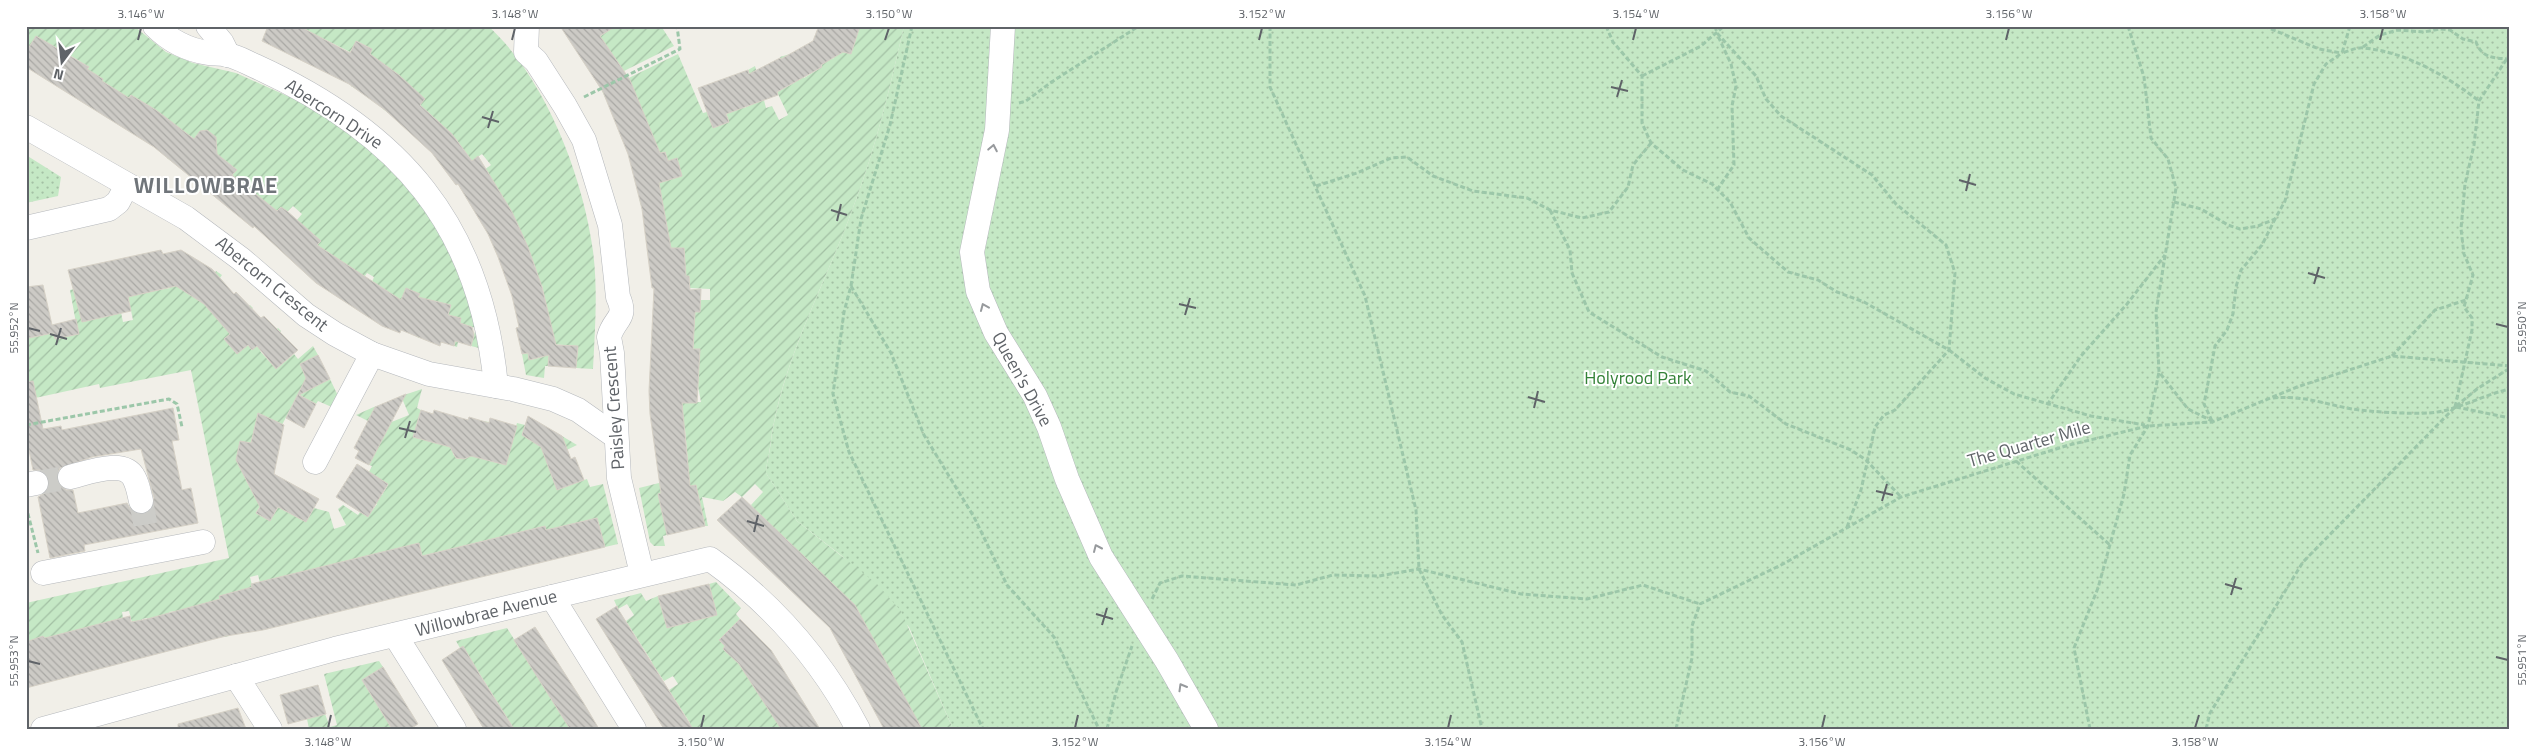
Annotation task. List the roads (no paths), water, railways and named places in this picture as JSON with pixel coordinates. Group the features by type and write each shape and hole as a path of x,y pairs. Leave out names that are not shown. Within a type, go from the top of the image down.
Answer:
{"street":[{"name":"Abercorn Drive","path":"155,26 186,47 208,53 228,55 307,93 368,132 396,156 427,193 452,233 475,282 485,315 493,354 496,386"},
{"path":"208,26 222,43 228,55"},
{"name":"Paisley Crescent","path":"526,26 526,52 536,61 584,140 610,225 616,260 618,297 622,307 622,316 609,337 612,353 616,436 620,478 642,574"},
{"name":"Queen's Drive","path":"1003,26 1000,109 974,237 972,262 978,291 996,333 1035,396 1052,434 1067,479 1101,557 1140,622 1167,661 1206,729"},
{"name":"Abercorn Crescent","path":"26,127 128,184 208,233 306,314 335,334 372,354 429,374 553,399 578,410 616,436"},
{"path":"26,228 109,209 118,202 128,184"},
{"path":"316,462 372,354"},
{"path":"70,476 115,468 126,470 133,476 140,501"},
{"path":"43,573 150,542 204,542"},
{"name":"Willowbrae Avenue","path":"44,729 394,635 710,559 753,593 797,637 828,678 858,729"},
{"path":"552,596 634,729"},
{"path":"394,635 454,729"},
{"path":"236,676 270,729"}],"tunnel":[{"path":"36,483 70,477"},
{"path":"141,501 147,533"}],"district":[{"name":"WILLOWBRAE","path":"206,185"}],"park label":[{"name":"Holyrood Park","path":"1638,378"}]}
